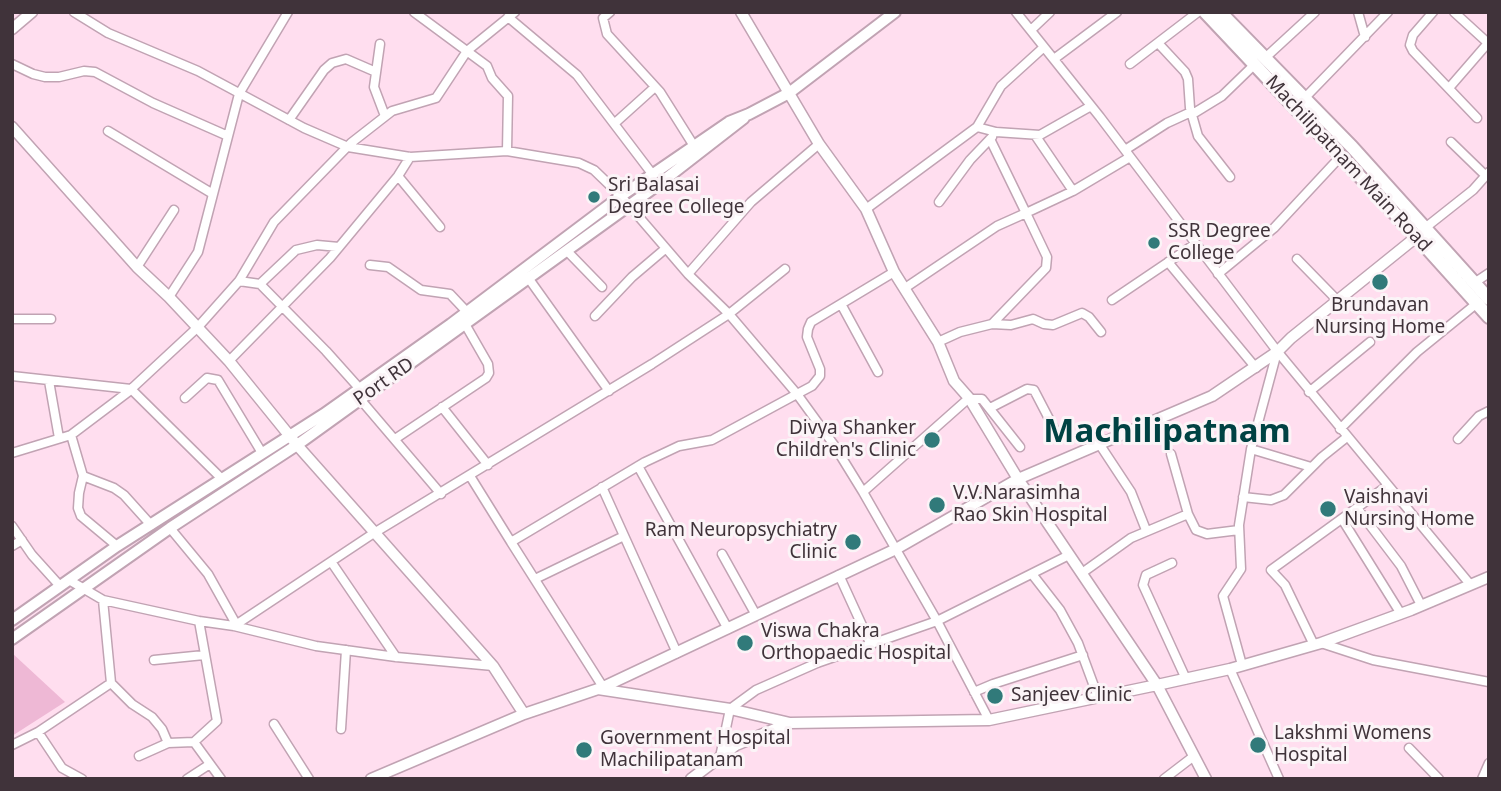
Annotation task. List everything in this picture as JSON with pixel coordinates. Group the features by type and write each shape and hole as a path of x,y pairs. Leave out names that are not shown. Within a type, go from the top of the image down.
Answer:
{"main road":[{"name":"Machilipatnam Main Road","path":"1205,12 1299,104 1341,156 1489,299"},
{"name":"Machilipatnam Main Road","path":"1220,12 1259,62"},
{"path":"360,394 467,312 625,201 653,174 729,122 789,93 889,14"},
{"name":"Machilipatnam Main Road","path":"1299,104 1352,147 1489,317"},
{"name":"Port RD","path":"12,639 360,394 529,279 567,251 625,201 728,133 749,114"},
{"path":"12,620 117,546 262,453 294,441"}],"street":[{"path":"12,29 32,12"},
{"path":"74,12 108,33 198,71 289,120 348,147 410,158 507,151 579,163 594,170 625,201 688,274 729,314 797,394 834,444 937,621 989,720"},
{"path":"169,297 198,252 239,94 288,12"},
{"path":"414,12 487,66 492,78 508,96 507,151"},
{"path":"610,12 603,18 607,34 655,87 694,146"},
{"path":"741,12 819,144 866,209 894,272 938,342 954,381 970,399 1018,479 1157,685 1206,779"},
{"path":"1016,12 1128,153 1217,274 1309,392 1469,583"},
{"path":"1031,30 1050,12"},
{"path":"1054,59 1117,12"},
{"path":"1130,64 1198,12"},
{"path":"905,288 997,226 1073,191 1167,123 1191,114 1222,96 1315,12"},
{"path":"1358,12 1365,37"},
{"path":"1299,104 1388,12"},
{"path":"1433,12 1413,35 1410,45 1477,118"},
{"path":"1449,88 1488,44 1454,12"},
{"path":"12,453 71,435 131,388 198,327 239,281 274,222 348,147 392,111 436,98 467,51 512,15 577,75 653,174"},
{"path":"1158,43 1185,72 1191,114 1198,136 1230,177"},
{"path":"380,44 374,87 385,116"},
{"path":"866,209 977,127 1001,86 1044,47"},
{"path":"289,120 324,70 332,63 346,60 376,72"},
{"path":"12,64 45,77 59,77 83,71 95,72 153,103 228,136"},
{"path":"615,123 655,87"},
{"path":"977,127 996,132 1040,135 1091,106"},
{"path":"12,127 137,267 229,361 294,441 493,666 524,714"},
{"path":"108,131 213,194"},
{"path":"939,202 970,160 996,132"},
{"path":"1035,135 1073,191"},
{"path":"990,139 1048,263 992,324"},
{"path":"371,779 524,714 601,688 896,549 1018,479 1212,396 1278,352 1291,338 1473,190 1487,173 1451,142"},
{"path":"688,274 751,202 819,144"},
{"path":"1217,274 1274,228 1341,156"},
{"path":"229,361 339,247 410,158"},
{"path":"398,176 440,228"},
{"path":"137,267 174,210"},
{"path":"1112,300 1195,244"},
{"path":"260,284 296,250 317,245 339,247"},
{"path":"595,316 665,249"},
{"path":"567,251 602,287"},
{"path":"1297,259 1338,301"},
{"path":"1168,262 1256,368"},
{"path":"370,265 387,267 421,290 450,294 467,312"},
{"path":"235,625 374,533 488,466 729,314 785,270"},
{"path":"511,542 638,466 679,446 712,440 811,386 820,376 820,369 807,337 811,322 894,272"},
{"path":"1474,283 1489,273"},
{"path":"529,279 609,391"},
{"path":"239,281 260,284 282,305 360,394 441,494"},
{"path":"841,304 878,372"},
{"path":"1340,429 1417,352 1476,304"},
{"path":"938,342 960,332 992,324 1011,325 1033,319 1053,325 1083,313 1101,331"},
{"path":"12,319 51,319"},
{"path":"395,439 486,378 489,373 488,365 465,324"},
{"path":"1309,392 1370,342"},
{"path":"1242,665 1223,596 1241,569 1239,530 1251,449 1278,352"},
{"path":"12,376 131,388 222,479"},
{"path":"185,398 207,378 218,380 262,453"},
{"path":"49,381 59,438"},
{"path":"990,408 1027,389 1034,390 1059,438"},
{"path":"863,492 970,399 979,397 1020,447"},
{"path":"442,407 488,466"},
{"path":"1458,439 1479,416 1489,411"},
{"path":"71,435 83,476 79,493 81,516 117,546"},
{"path":"1243,497 1271,500 1279,498 1347,437"},
{"path":"1100,444 1131,492 1146,530"},
{"path":"1251,449 1311,467"},
{"path":"1171,454 1188,514 1196,530 1201,533 1239,530"},
{"path":"638,466 728,629"},
{"path":"83,476 114,488 124,495 151,525"},
{"path":"470,476 601,688 730,709 790,723 989,720 1186,679 1318,644 1401,614 1469,583 1489,577"},
{"path":"602,486 677,653"},
{"path":"1387,486 1271,570 1285,585 1318,644 1373,660 1489,682"},
{"path":"1357,508 1401,566 1421,605"},
{"path":"1082,573 1131,537 1188,514"},
{"path":"1342,519 1401,614"},
{"path":"12,526 64,583 84,589 103,600 199,621 235,625 316,646 493,666"},
{"path":"170,528 208,574 235,625"},
{"path":"535,579 624,536"},
{"path":"12,545 22,540"},
{"path":"722,554 757,615"},
{"path":"720,757 730,709 768,685 817,663 937,621 1069,555"},
{"path":"332,563 396,657"},
{"path":"1172,564 1146,575 1143,585 1186,679"},
{"path":"1032,574 1060,610 1083,654 1098,697"},
{"path":"839,575 871,645"},
{"path":"103,600 111,683 132,704 152,717 162,729 168,743"},
{"path":"139,756 168,743 194,743 217,720 199,621"},
{"path":"341,729 346,650"},
{"path":"974,692 1083,654"},
{"path":"154,660 204,655"},
{"path":"1230,669 1279,779"},
{"path":"12,745 38,732 111,683"},
{"path":"691,779 736,746 790,723"},
{"path":"274,724 309,779"},
{"path":"38,732 62,768 82,779"},
{"path":"194,743 221,779"},
{"path":"1409,748 1439,779"},
{"path":"1164,779 1194,756"},
{"path":"1482,779 1489,763"},
{"path":"187,779 210,764"}],"shaded area":[{"path":"12,653 65,702 12,736"}],"place":[{"name":"Sri Balasai Degree College","path":"594,197"},
{"name":"SSR Degree College","path":"1154,243"},
{"name":"Brundavan Nursing Home","path":"1380,282"},
{"name":"Divya Shanker Children's Clinic","path":"932,440"},
{"name":"V.V.Narasimha Rao Skin Hospital","path":"937,505"},
{"name":"Vaishnavi Nursing Home","path":"1328,509"},
{"name":"Ram Neuropsychiatry Clinic","path":"853,542"},
{"name":"Viswa Chakra Orthopaedic Hospital","path":"745,643"},
{"name":"Sanjeev Clinic","path":"995,696"},
{"name":"Lakshmi Womens Hospital","path":"1258,745"},
{"name":"Government Hospital Machilipatanam","path":"584,750"}],"district":[{"name":"Machilipatnam","path":"1167,433"}]}
